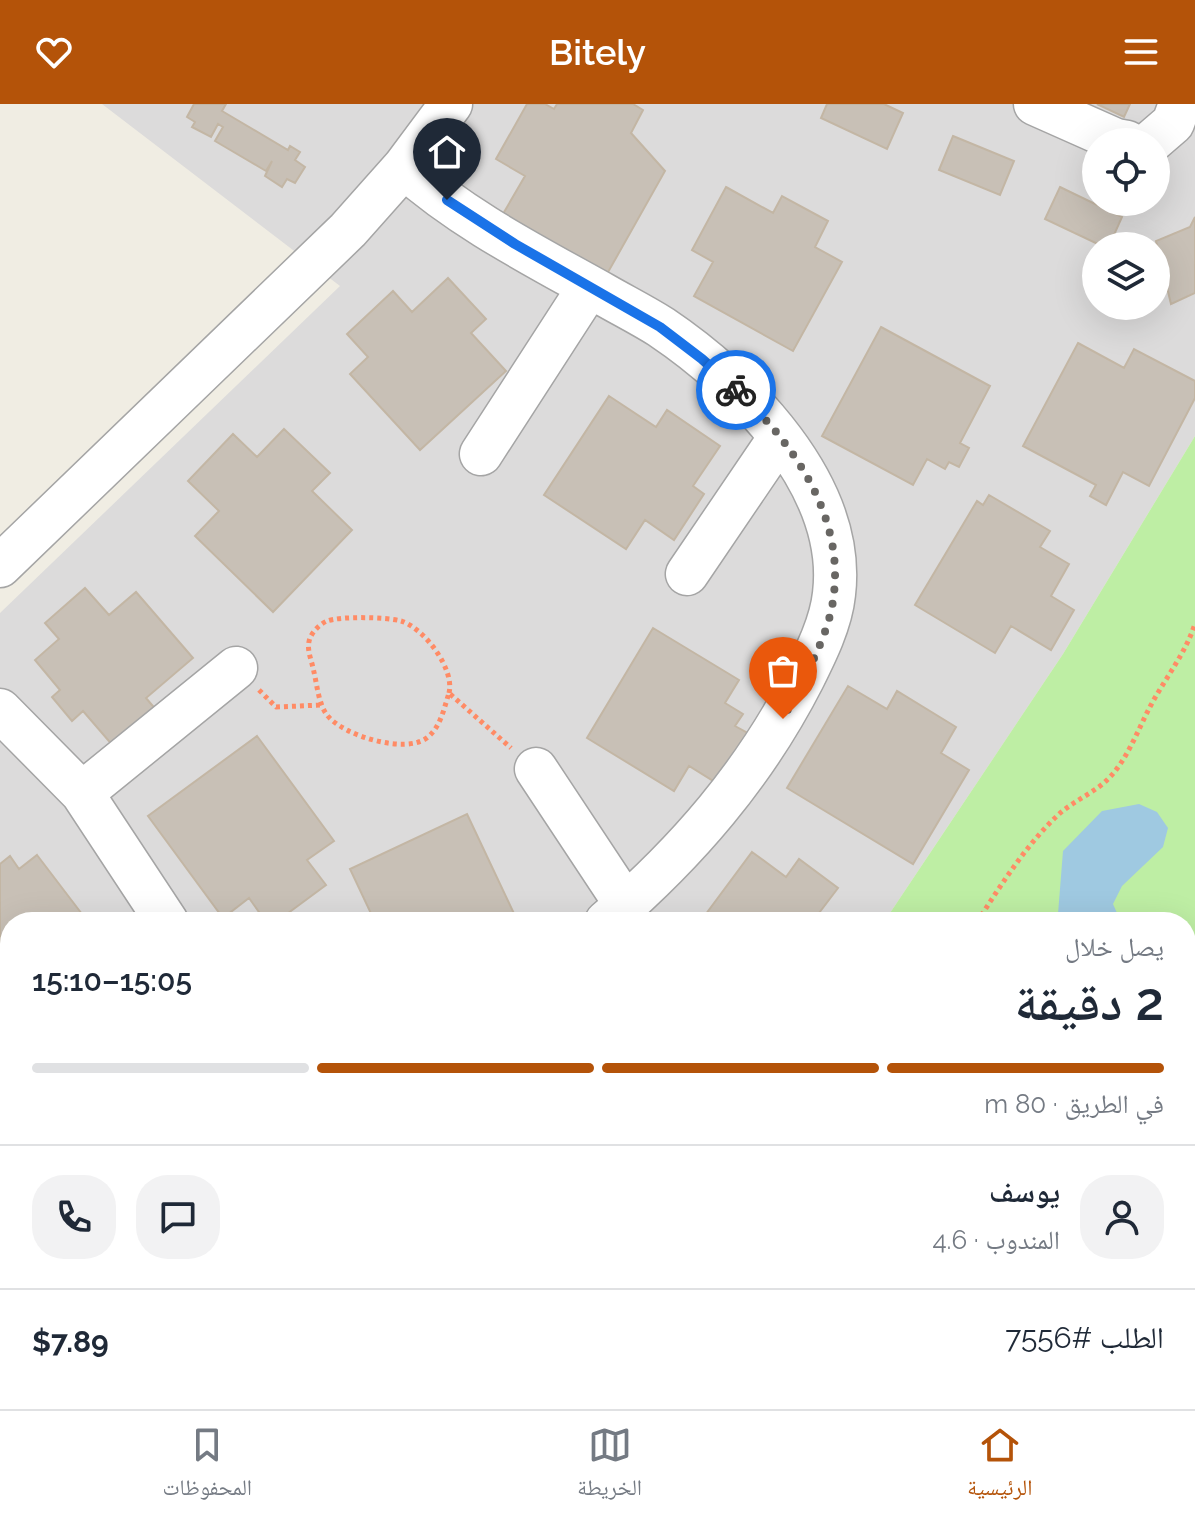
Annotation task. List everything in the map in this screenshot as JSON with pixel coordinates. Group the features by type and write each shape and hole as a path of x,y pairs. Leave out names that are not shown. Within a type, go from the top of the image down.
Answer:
{"street":[{"path":"0,566 348,230 404,167 451,104"},
{"path":"1035,104 1089,128"},
{"path":"1167,128 1173,123 1180,104"},
{"path":"404,167 424,186 489,228 660,327 702,359 751,404 780,437 821,501 830,537 834,594 824,630 783,719 746,773 678,856 617,912"},
{"path":"481,454 589,287"},
{"path":"687,574 780,437"},
{"path":"82,793 236,668"},
{"path":"0,710 82,793 160,912"},
{"path":"536,769 615,912"}],"path":[{"path":"332,620 399,620 430,644 443,663 451,684 449,693 434,731 425,740 411,744 376,740 346,731 328,716 322,705 308,646 311,636 332,620"},
{"path":"984,912 1042,832 1059,814 1107,779 1122,760 1152,701 1189,642 1195,624"},
{"path":"236,668 276,707 322,705"},
{"path":"449,693 536,769"}],"shaded area":[{"path":"102,104 1195,104 1195,436 1063,654 891,912 0,912 0,613 340,286"}],"green space":[{"path":"1195,436 1195,912 891,912 1063,654"}],"water":[{"path":"1139,804 1157,812 1168,828 1163,847 1122,886 1113,904 1117,912 1058,912 1063,851 1102,811"}],"building":[{"path":"194,104 226,104 222,111 288,150 290,146 300,152 295,160 305,167 295,183 287,179 282,187 265,176 272,161 266,171 215,141 223,127 218,124 211,137 192,127 195,122 187,117"},
{"path":"527,104 545,104 554,109 557,104 633,104 643,110 631,133 665,171 607,274 503,214 525,176 496,159"},
{"path":"827,104 884,104 903,113 887,149 821,118"},
{"path":"1097,104 1130,104 1124,117"},
{"path":"953,136 1014,161 1000,195 939,170"},
{"path":"726,187 773,213 782,196 828,221 815,247 842,262 793,351 694,296 713,262 692,250"},
{"path":"1060,187 1082,198 1082,216 1122,217 1115,232 1082,232 1082,237 1045,219"},
{"path":"1195,217 1195,293 1171,304 1170,235 1190,227"},
{"path":"448,278 486,319 471,333 506,371 420,450 350,374 368,357 347,334 393,291 412,312"},
{"path":"881,327 990,386 960,443 969,448 959,467 949,462 945,469 927,459 913,485 822,436"},
{"path":"1078,343 1124,368 1134,349 1195,381 1195,398 1149,486 1123,472 1106,505 1090,496 1096,485 1023,446"},
{"path":"609,396 656,427 667,410 720,446 693,486 704,494 674,540 645,520 626,549 544,495"},
{"path":"284,429 330,473 312,491 352,530 273,612 195,536 219,511 188,481 233,434 257,457"},
{"path":"989,495 1050,531 1040,547 1069,564 1051,596 1074,610 1051,650 1011,626 995,653 915,605 977,501 983,505"},
{"path":"85,588 109,615 136,592 193,658 146,698 163,718 121,755 83,711 72,721 52,697 60,690 35,660 59,639 45,623"},
{"path":"653,628 739,680 725,703 743,714 735,726 753,736 723,787 689,766 674,791 587,738"},
{"path":"848,686 887,709 897,691 956,727 941,753 969,770 913,864 787,788"},
{"path":"257,736 334,841 307,860 326,885 290,912 259,912 249,898 231,912 219,912 148,816"},
{"path":"467,814 513,912 370,912 350,869"},
{"path":"752,852 786,877 799,859 838,888 820,912 707,912"},
{"path":"37,855 80,912 0,912 0,864 10,856 19,869"}],"way so far":[{"path":"736,390 780,437 803,469 821,501 830,537 834,594 824,630 783,719"}],"route":[{"path":"447,200 515,244 660,327 736,390"}]}
